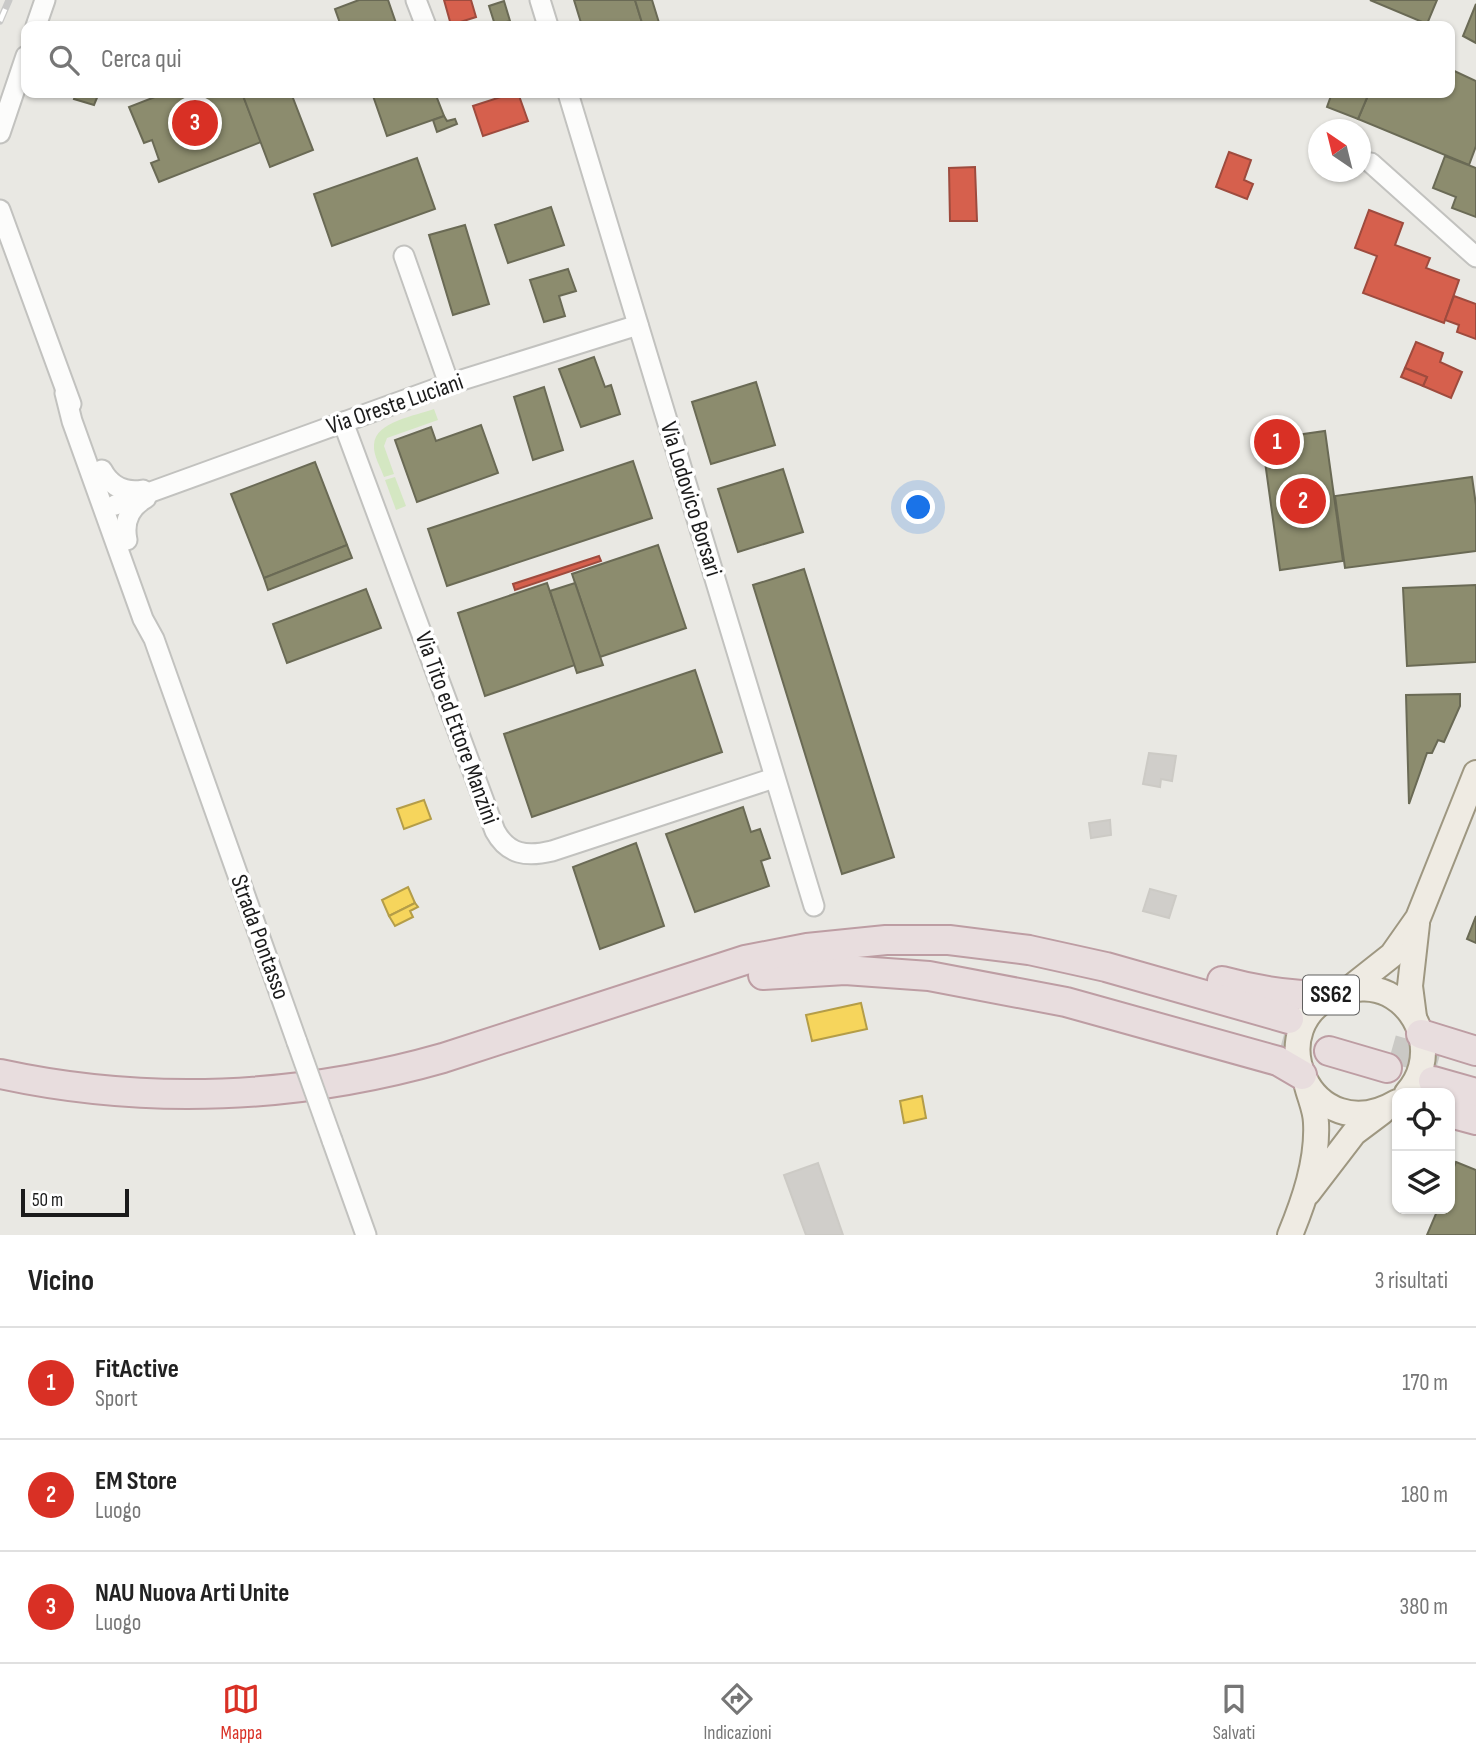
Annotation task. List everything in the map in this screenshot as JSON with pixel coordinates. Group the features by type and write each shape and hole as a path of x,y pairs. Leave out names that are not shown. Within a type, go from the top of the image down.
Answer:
{"highway":[{"path":"0,1093 84,1107 163,1113 243,1112 399,1089 460,1072 701,993 762,966 804,942 877,930 962,927 1018,929 1073,939 1251,989 1299,996 1340,992"},
{"path":"0,1074 65,1086 160,1094 239,1093 326,1084 435,1060 714,969 811,966 874,959 936,958 1034,970 1286,1028"},
{"path":"762,966 929,976 1066,1002 1278,1061 1305,1080"},
{"path":"1418,1026 1476,1051"},
{"path":"1332,1042 1390,1058"},
{"path":"1476,1073 1435,1071 1476,1093"},
{"path":"1455,1114 1476,1120"}],"main road":[{"name":"SS62","path":"1305,1080 1299,1067 1297,1046 1302,1026 1314,1009 1392,955 1418,918 1476,774"},
{"name":"SS62","path":"1410,1088 1421,1070 1424,1052 1410,986 1418,918"},
{"name":"SS62","path":"1340,992 1368,988 1386,993 1402,1003 1418,1026"},
{"path":"1305,1080 1318,1099 1333,1109 1350,1114 1368,1114 1391,1106"},
{"path":"1295,1233 1307,1193 1316,1123 1305,1080"},
{"path":"1307,1193 1354,1133 1391,1106"}],"street":[{"path":"38,21 45,0"},
{"path":"416,0 424,21"},
{"path":"540,0 546,21"},
{"path":"0,133 21,71"},
{"name":"Via Lodovico Borsari","path":"570,98 814,906"},
{"path":"1371,163 1476,257"},
{"name":"Strada Pontasso","path":"0,211 65,393 72,421 143,619 154,639 366,1235"},
{"path":"404,256 449,384"},
{"name":"Via Oreste Luciani","path":"102,470 110,482 120,488 132,492 155,490 449,384 638,325"},
{"name":"Strada Pontasso","path":"65,393 93,443 126,554 132,588"},
{"name":"Strada Pontasso","path":"72,421 89,450 127,540 150,613 154,639"},
{"name":"Via Tito ed Ettore Manzini","path":"344,422 495,831 506,846 521,854 533,855 552,851 775,778"},
{"path":"111,502 155,490"},
{"name":"Via Oreste Luciani","path":"127,540 126,525 129,514 136,504 155,490"}],"green space":[{"path":"434,409 438,420 387,438 384,446 394,474 384,477 374,445 381,430 407,417"},
{"path":"395,477 406,506 396,510 385,480"}],"building: Abitazioni":[{"path":"424,800 431,819 404,829 397,809"},
{"path":"408,887 415,903 389,916 382,900"},
{"path":"415,903 418,907 410,911 413,917 395,926 389,916"},
{"path":"861,1003 867,1029 812,1041 806,1015"},
{"path":"922,1096 926,1118 904,1123 900,1101"}],"building: Negozi":[{"path":"444,0 471,0 476,17 450,21"},
{"path":"498,98 520,98 528,121 483,136 473,106"},
{"path":"1229,152 1251,160 1244,180 1253,184 1247,199 1216,187"},
{"path":"975,167 977,221 950,221 949,168"},
{"path":"1369,210 1403,223 1395,245 1430,258 1426,268 1459,280 1444,323 1363,293 1377,256 1355,248"},
{"path":"1454,296 1476,304 1476,339 1457,332 1459,325 1445,320"},
{"path":"1416,342 1443,353 1440,362 1462,372 1451,398 1423,386 1427,377 1405,368"},
{"path":"1405,368 1427,377 1423,386 1401,377"},
{"path":"599,556 601,561 515,590 513,584"}],"building: Industria":[{"path":"359,0 388,0 395,21 339,21 335,9"},
{"path":"574,0 635,0 641,21 580,21"},
{"path":"635,0 652,0 658,21 641,21"},
{"path":"1370,0 1437,0 1428,21 1420,21"},
{"path":"504,1 510,21 494,21 489,6"},
{"path":"1476,4 1476,43 1463,36"},
{"path":"1455,71 1476,81 1476,146 1469,165 1371,124 1371,119 1358,119 1367,98 1455,98"},
{"path":"74,98 97,98 94,105"},
{"path":"152,98 244,98 261,142 159,182 151,163 159,160 152,140 144,143 129,107"},
{"path":"244,98 293,98 313,150 270,167"},
{"path":"374,98 437,98 444,116 387,136"},
{"path":"1330,98 1367,98 1358,119 1327,107"},
{"path":"444,116 447,121 455,119 457,124 437,132 433,120"},
{"path":"1445,156 1476,168 1476,217 1452,208 1456,197 1433,188"},
{"path":"417,158 435,209 332,246 314,194"},
{"path":"551,207 564,245 508,263 495,225"},
{"path":"465,225 489,304 453,315 429,235"},
{"path":"568,269 576,291 559,296 565,316 544,322 530,280"},
{"path":"594,357 605,387 611,385 620,414 581,427 559,369"},
{"path":"756,382 775,445 711,464 692,402"},
{"path":"544,387 563,450 533,460 514,397"},
{"path":"481,425 498,473 417,502 395,440 431,427 436,441"},
{"path":"1325,431 1343,561 1280,570 1262,440"},
{"path":"633,461 652,518 447,586 428,529"},
{"path":"315,462 347,545 264,578 231,494"},
{"path":"783,469 803,532 738,552 718,489"},
{"path":"1472,477 1476,505 1476,551 1345,568 1335,496"},
{"path":"347,545 352,558 268,590 264,578"},
{"path":"658,545 686,628 600,657 572,574"},
{"path":"804,569 894,857 842,874 753,585"},
{"path":"547,583 575,665 485,696 458,613"},
{"path":"575,583 603,665 577,673 550,591"},
{"path":"1476,585 1476,662 1407,666 1403,588"},
{"path":"366,589 381,628 287,663 273,624"},
{"path":"695,670 722,752 532,817 504,734"},
{"path":"1460,694 1460,706 1444,742 1438,740 1432,753 1427,753 1409,804 1406,695"},
{"path":"743,807 751,832 760,829 770,858 761,861 769,886 695,912 666,834"},
{"path":"636,843 664,926 600,949 573,867"},
{"path":"1476,916 1476,943 1467,939"},
{"path":"1456,1162 1476,1170 1476,1235 1427,1235 1436,1214 1455,1214"}],"building: Altro":[{"path":"1149,753 1176,756 1172,781 1161,779 1160,787 1143,784"},
{"path":"1110,820 1111,835 1091,838 1089,823"},
{"path":"1150,889 1176,896 1169,918 1143,911"},
{"path":"818,1163 843,1235 806,1235 784,1175"}],"tunnel":[{"path":"1283,1038 1329,1051"},
{"path":"1392,1049 1438,1062"}],"railway":[{"path":"0,21 9,0"}],"place":[{"name":"NAU Nuova Arti Unite","path":"195,123"},
{"name":"FitActive","path":"1277,442"},
{"name":"EM Store","path":"1303,501"}]}
